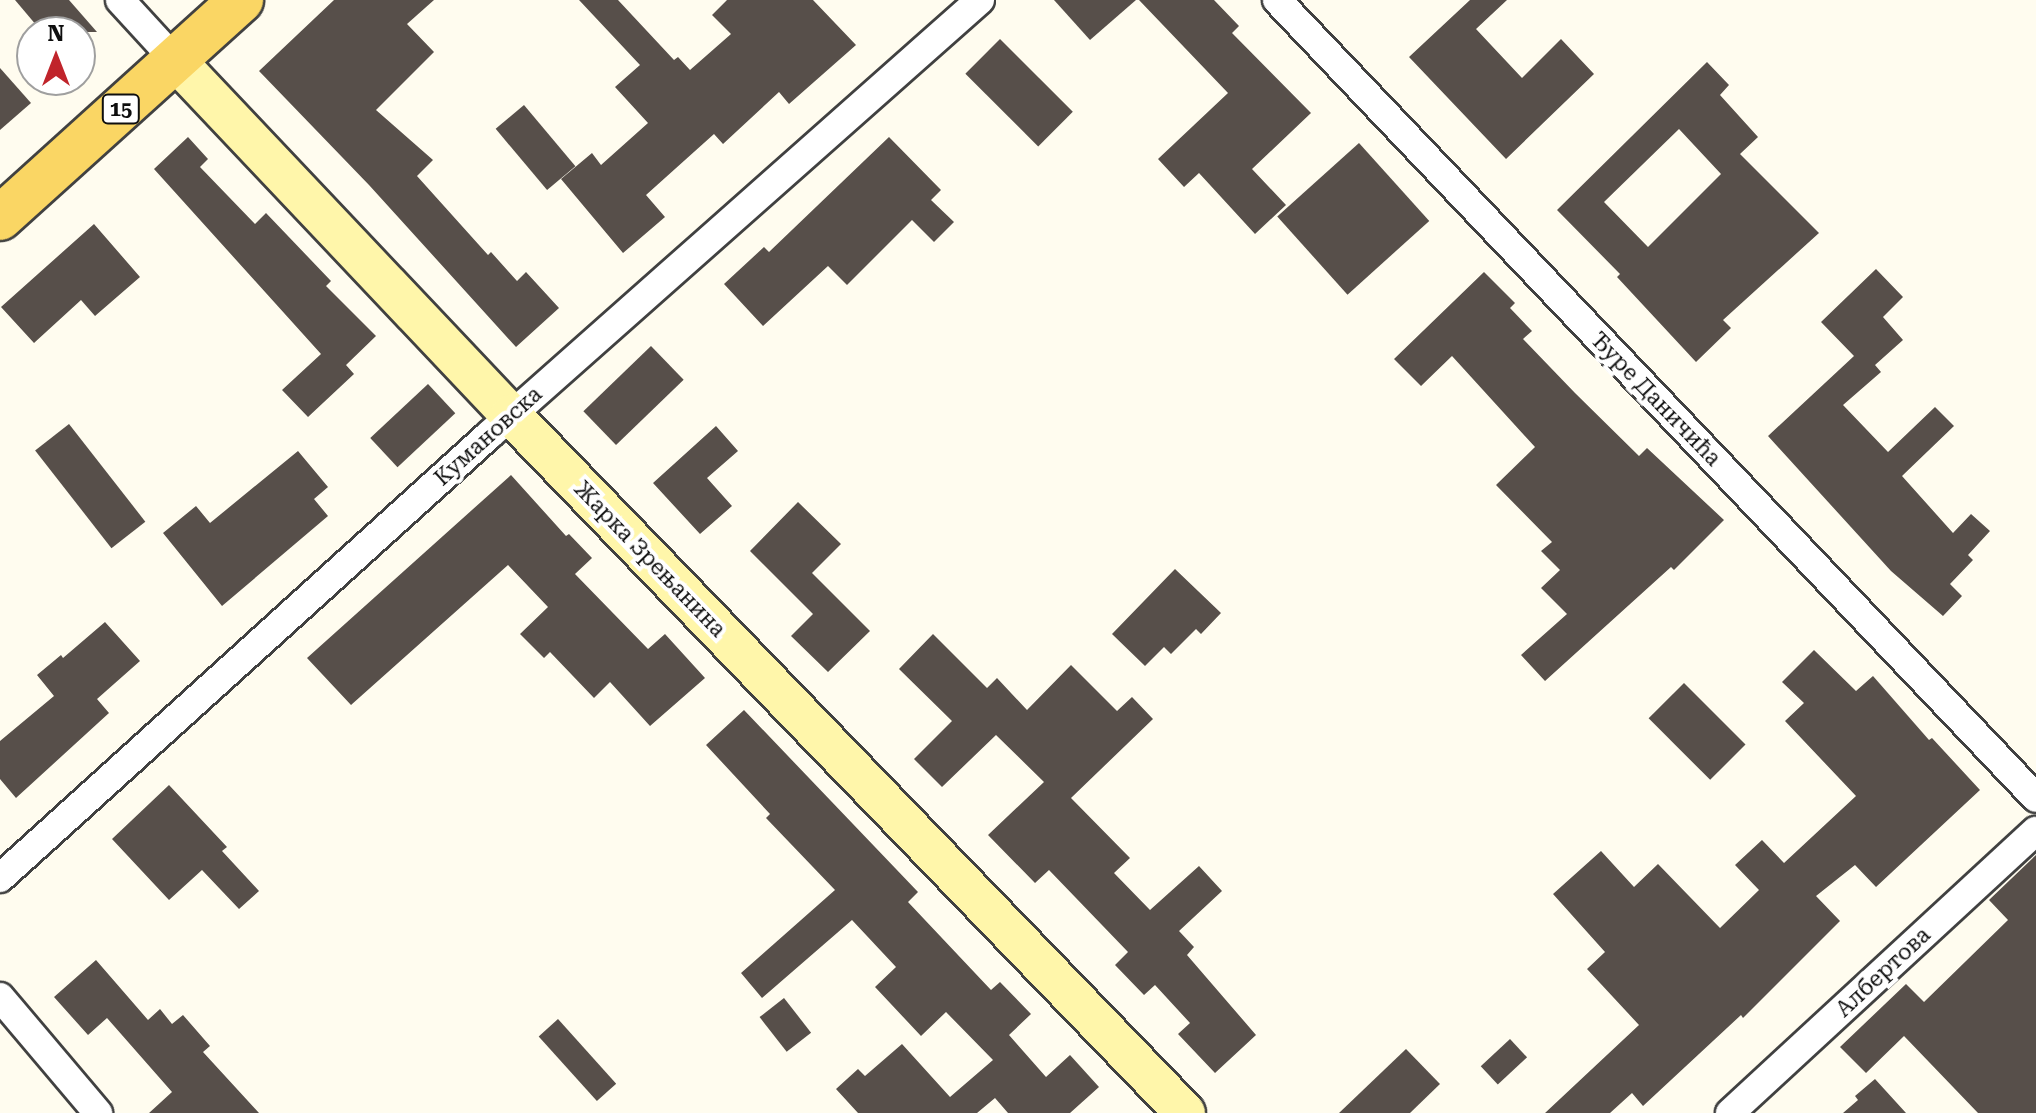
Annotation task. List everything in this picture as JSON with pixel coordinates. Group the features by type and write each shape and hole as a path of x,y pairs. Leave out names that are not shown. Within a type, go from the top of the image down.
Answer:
{"main road":[{"name":"15","path":"0,218 241,0"}],"street":[{"name":"Жарка Зрењанина","path":"120,0 511,415 1185,1113"},
{"name":"Кумановска","path":"0,878 511,415 980,0"},
{"name":"Ђуре Даничића","path":"1277,0 2036,798"},
{"name":"Албертова","path":"1730,1113 2036,831"},
{"path":"0,997 98,1113"}],"building":[{"path":"15,0 69,0 83,16 28,16"},
{"path":"334,0 434,0 407,24 434,52 376,110 433,160 417,176 488,255 491,252 517,281 526,272 559,308 516,347 369,185 259,71"},
{"path":"579,0 618,0 674,60 678,57 690,70 731,34 712,15 727,0 813,0 856,45 789,104 779,92 723,144 714,134 646,195 665,217 623,253 561,179 592,153 601,165 648,123 615,87 640,65"},
{"path":"1054,0 1136,0 1090,40"},
{"path":"1139,0 1214,0 1239,26 1232,33 1311,113 1252,169 1286,205 1255,234 1199,173 1184,187 1158,159 1228,93"},
{"path":"1470,0 1507,0 1476,29 1522,78 1561,39 1594,74 1506,159 1409,57"},
{"path":"1000,39 1073,112 1038,146 965,74"},
{"path":"1707,62 1729,85 1720,95 1758,137 1740,154 1819,233 1723,320 1731,328 1696,362 1617,277 1620,274 1557,210","holes":["1679,129 1721,174 1648,247 1604,202"]},
{"path":"0,68 16,86 16,96 25,96 31,103 0,130"},
{"path":"524,105 575,166 547,190 496,129"},
{"path":"188,137 208,159 200,167 255,224 266,213 331,281 326,286 376,336 346,365 354,374 308,417 282,390 321,354 154,169"},
{"path":"889,137 941,190 931,200 954,222 934,242 912,220 847,285 828,266 763,326 724,284 764,247 769,252"},
{"path":"1359,143 1429,221 1348,295 1277,217"},
{"path":"94,224 140,277 95,316 81,300 34,343 1,307"},
{"path":"1876,269 1903,297 1883,317 1903,340 1875,365 1881,372 1843,405 1888,452 1935,407 1954,426 1902,476 1953,533 1971,514 1990,531 1968,555 1973,560 1950,584 1962,596 1943,616 1891,571 1768,436 1854,356 1821,322"},
{"path":"1484,272 1515,303 1510,308 1532,331 1523,339 1575,393 1639,456 1647,448 1724,520 1674,570 1671,567 1545,681 1521,655 1567,614 1541,588 1560,570 1541,551 1552,542 1496,485 1535,447 1452,356 1421,386 1394,359"},
{"path":"651,346 684,380 616,445 583,411"},
{"path":"428,384 455,413 398,467 370,438"},
{"path":"69,424 145,522 111,548 35,450"},
{"path":"716,426 738,451 707,478 732,506 700,534 653,483"},
{"path":"298,451 328,487 314,499 328,516 222,606 163,533 196,506 210,523"},
{"path":"511,475 566,536 569,534 592,558 575,574 648,649 665,634 705,678 650,726 610,682 594,698 550,652 544,658 520,634 548,607 508,565 351,705 307,658"},
{"path":"798,502 841,544 812,573 870,631 828,672 791,636 813,614 750,551"},
{"path":"1175,569 1221,613 1201,634 1196,629 1171,654 1164,647 1145,666 1112,634"},
{"path":"105,622 140,661 97,699 109,713 16,798 0,779 0,741 54,696 37,675 61,655 63,658"},
{"path":"933,634 987,688 997,678 1027,710 1071,665 1117,711 1132,697 1153,719 1071,798 1130,858 1114,873 1150,910 1199,866 1222,891 1179,931 1194,947 1187,955 1256,1035 1215,1073 1178,1034 1190,1023 1155,985 1144,995 1115,965 1128,952 1049,870 1035,883 988,835 1044,782 996,735 942,787 914,759 952,721 899,669"},
{"path":"1814,650 1856,691 1873,676 1929,740 1932,738 1980,790 1876,887 1855,865 1816,896 1840,921 1743,1018 1741,1015 1643,1106 1632,1093 1610,1113 1545,1113 1639,1025 1587,969 1605,952 1553,894 1601,851 1634,887 1658,864 1720,928 1759,890 1735,865 1762,840 1784,863 1856,796 1785,721 1804,703 1782,682"},
{"path":"1684,683 1746,745 1710,780 1649,718"},
{"path":"744,710 918,892 908,902 991,990 1000,982 1031,1014 1009,1035 1046,1077 1070,1055 1099,1087 1070,1113 1008,1113 995,1098 977,1113 858,1113 836,1089 858,1069 865,1076 902,1044 950,1097 993,1060 946,1012 921,1036 875,987 896,967 852,920 762,998 741,973 835,890 766,818 770,814 706,745"},
{"path":"169,785 227,847 222,851 259,891 239,909 202,870 169,900 112,839"},
{"path":"2036,855 2036,1113 1978,1113 1904,1036 1866,1073 1840,1047 1906,984 1924,1002 2008,920 1989,900"},
{"path":"96,960 148,1020 160,1009 172,1024 183,1015 210,1046 203,1052 259,1113 149,1113 172,1092 107,1018 88,1035 54,997"},
{"path":"784,998 811,1033 787,1052 760,1017"},
{"path":"558,1019 616,1084 597,1101 539,1036"},
{"path":"1510,1039 1527,1057 1498,1085 1481,1066"},
{"path":"1406,1049 1440,1084 1410,1113 1339,1113"},
{"path":"1875,1079 1906,1113 1843,1113 1858,1100 1855,1096"}]}
